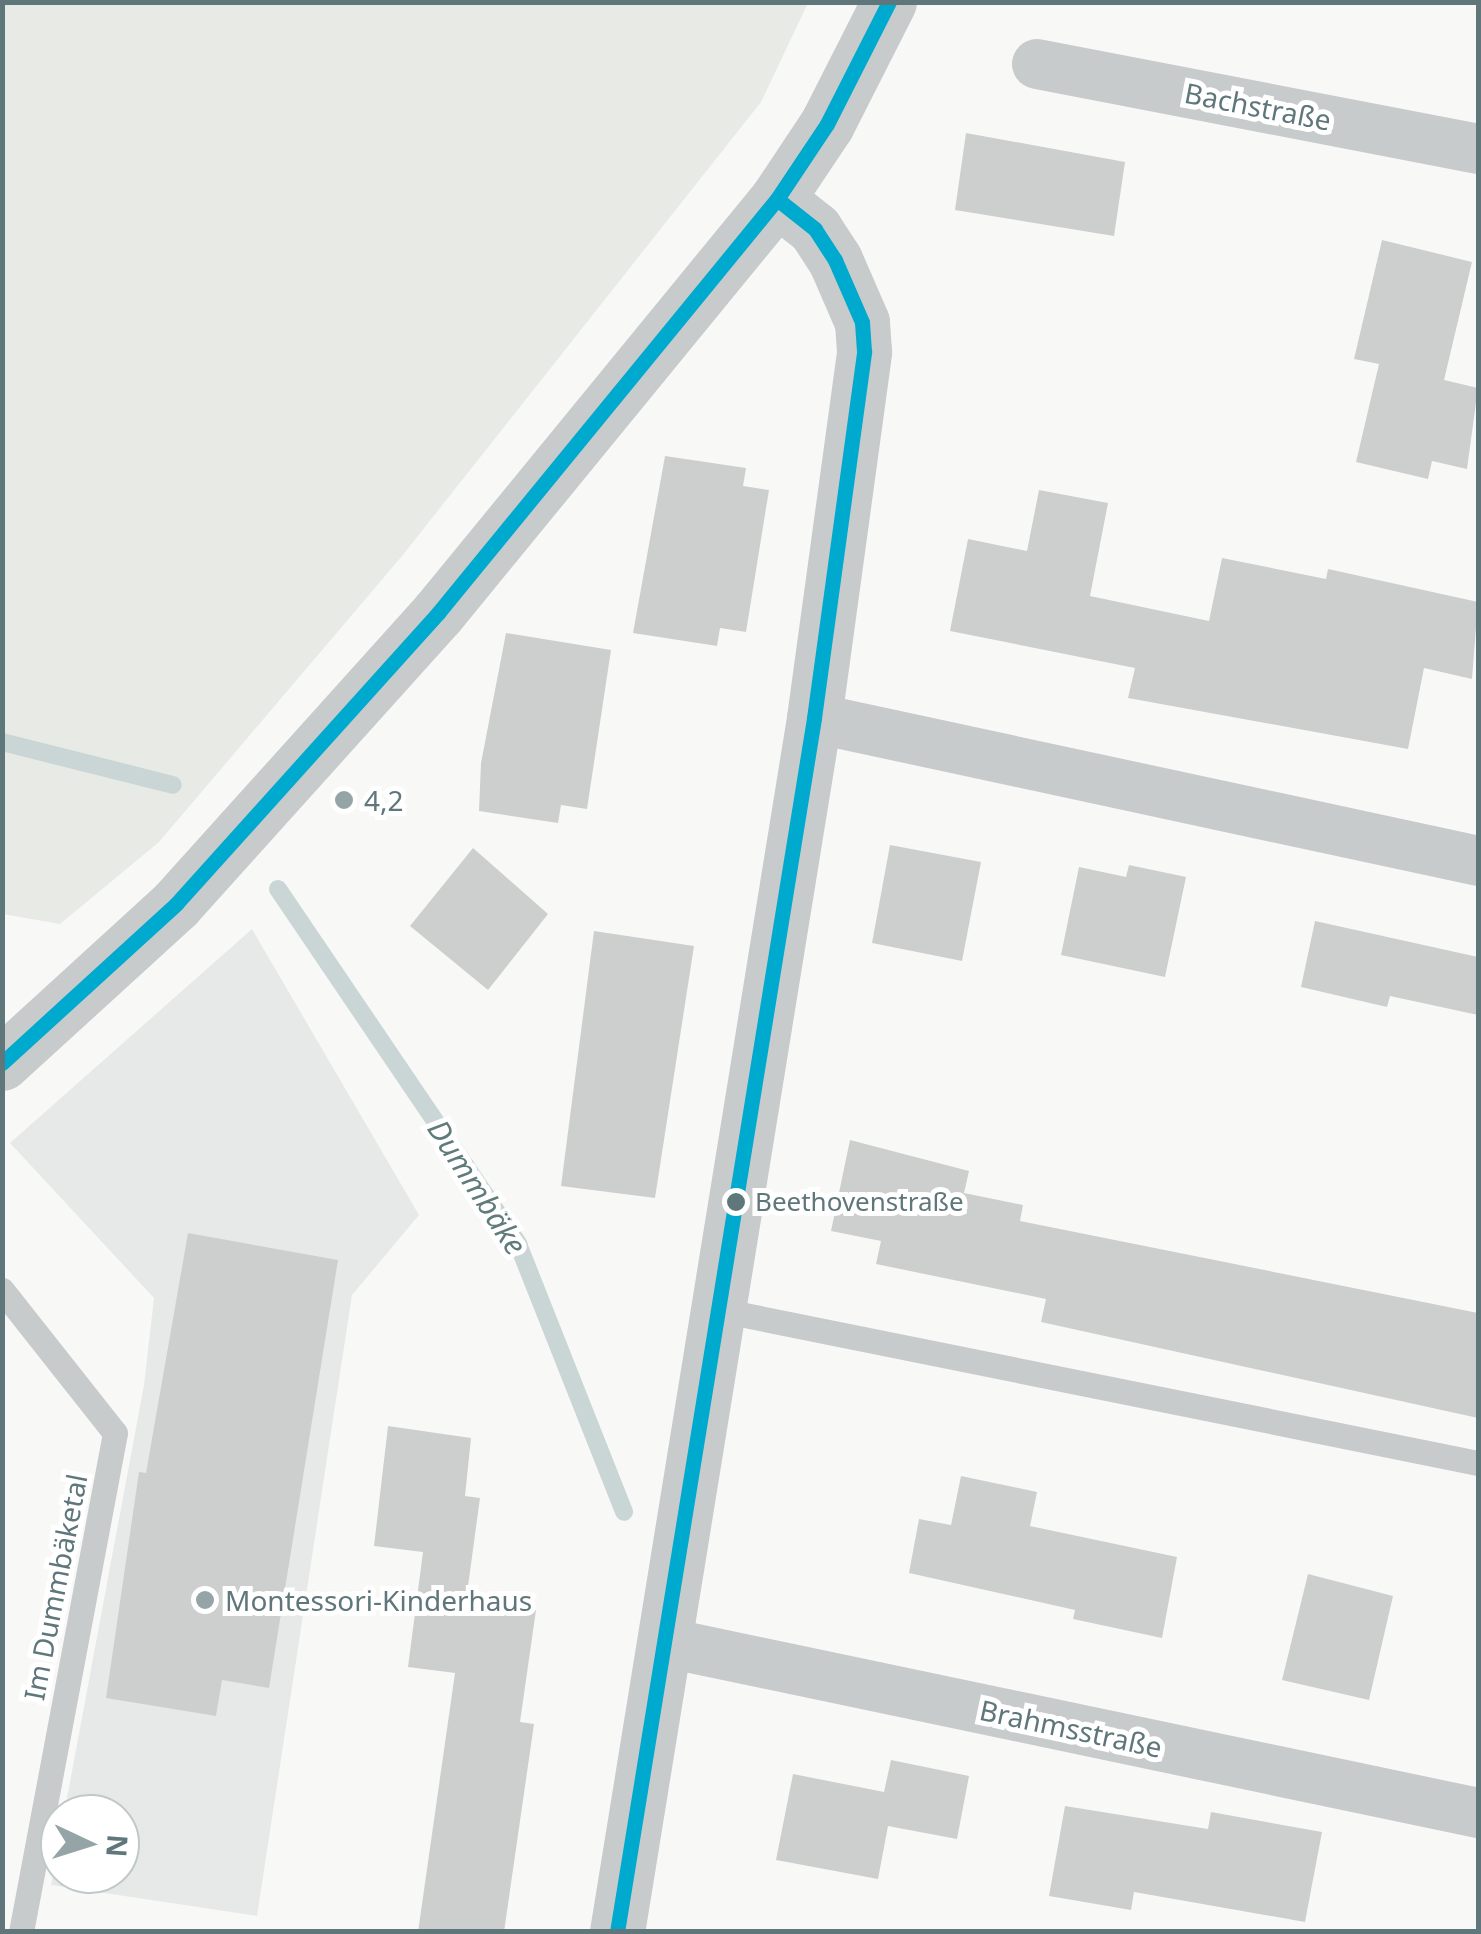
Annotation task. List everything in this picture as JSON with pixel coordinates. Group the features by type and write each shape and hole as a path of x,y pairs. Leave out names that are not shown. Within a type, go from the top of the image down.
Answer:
{"street":[{"path":"2,1062 176,904 412,642 778,199 827,124 889,2"},
{"name":"Bachstraße","path":"1038,64 1478,149"},
{"path":"617,1932 715,1309 814,718 854,440 862,322 815,229 778,199"},
{"path":"814,718 1478,861"},
{"name":"Brahmsstraße","path":"663,1642 1478,1813"}],"lane":[{"name":"Im Dummbäketal","path":"2,1290 115,1433 20,1932"},
{"path":"715,1309 1478,1463"}],"shaded area":[{"path":"2,3 808,3 761,102 402,556 159,842 60,924 3,914"},
{"name":"Montessori-Kinderhaus","path":"252,929 419,1215 352,1295 257,1916 111,1894 140,1894 140,1794 68,1794 144,1385 154,1298 10,1143"}],"building":[{"path":"966,133 1125,162 1114,236 955,210"},
{"path":"1382,240 1472,262 1444,380 1478,388 1467,469 1432,461 1428,479 1356,462 1379,364 1354,359"},
{"path":"665,456 746,468 743,486 769,490 746,632 720,628 717,646 633,633"},
{"path":"1039,490 1108,503 1090,596 1209,621 1222,558 1326,579 1328,569 1478,602 1472,679 1424,668 1408,749 1128,698 1135,668 950,631 968,539 1027,551"},
{"path":"506,633 611,650 587,809 561,805 558,823 479,811 481,763"},
{"path":"890,845 981,862 962,961 872,943"},
{"path":"473,848 548,914 488,990 410,926"},
{"path":"1129,865 1186,877 1165,977 1061,955 1079,867 1126,877"},
{"path":"1315,921 1478,957 1478,1015 1390,996 1387,1007 1301,987"},
{"path":"594,931 694,946 655,1198 561,1186"},
{"path":"850,1140 969,1171 964,1193 1023,1205 1020,1221 1478,1313 1478,1418 1041,1322 1046,1299 876,1264 881,1241 831,1231"},
{"path":"188,1233 338,1260 269,1688 222,1680 216,1716 106,1698 139,1472 146,1473"},
{"path":"388,1426 471,1438 465,1496 480,1498 466,1601 536,1610 520,1722 534,1724 504,1932 418,1932 455,1673 408,1667 423,1552 374,1546"},
{"path":"961,1476 1037,1492 1030,1526 1177,1557 1162,1638 1073,1619 1075,1610 909,1573 919,1519 951,1525"},
{"path":"1308,1574 1393,1596 1369,1700 1282,1680"},
{"path":"891,1760 969,1776 957,1839 888,1826 878,1879 776,1860 793,1774 884,1792"},
{"path":"1065,1806 1208,1829 1211,1812 1322,1832 1305,1922 1134,1892 1131,1910 1049,1896"}],"waterway":[{"name":"Dummbäke","path":"2,742 173,785"},
{"name":"Dummbäke","path":"278,889 518,1244 624,1512"}],"transit line":[{"path":"2,1063 176,904 438,613 777,199 827,124 889,2"},
{"path":"617,1932 814,718 864,351 862,322 835,260 815,229 777,199"}],"place":[{"name":"4,2","path":"344,800"},
{"name":"Beethovenstraße","path":"736,1202"},
{"name":"Montessori-Kinderhaus","path":"205,1600"}]}
